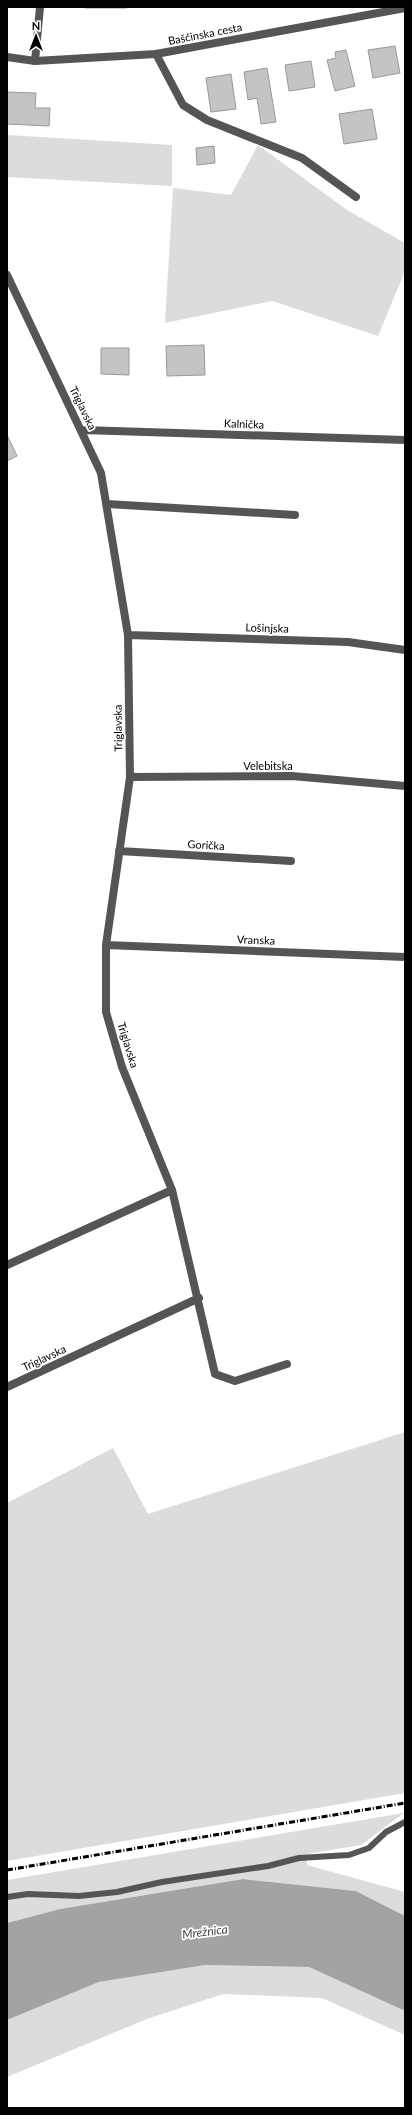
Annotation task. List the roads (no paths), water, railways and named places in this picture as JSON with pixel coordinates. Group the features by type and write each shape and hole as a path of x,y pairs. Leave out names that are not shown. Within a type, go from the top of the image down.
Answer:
{"street":[{"path":"36,61 40,7"},
{"name":"Bašćinska cesta","path":"7,57 36,61 156,54 405,8"},
{"path":"156,54 183,104 207,120 302,158 356,196"},
{"name":"Triglavska","path":"7,275 82,430 101,473 128,635 130,777 106,945 106,1012 122,1068 172,1190 199,1298 215,1374 235,1381 287,1364"},
{"name":"Kalnička","path":"82,430 405,440"},
{"path":"106,504 295,515"},
{"name":"Lošinjska","path":"128,635 348,642 405,650"},
{"name":"Velebitska","path":"130,777 292,776 405,786"},
{"name":"Gorička","path":"119,851 291,861"},
{"name":"Vranska","path":"106,945 405,957"},
{"path":"7,1265 172,1190"},
{"name":"Triglavska","path":"7,1387 199,1298"}],"lane":[{"path":"7,1897 28,1894 79,1896 117,1892 162,1882 268,1866 299,1858 349,1855 369,1848 386,1832 405,1822"}],"water":[{"name":"Mrežnica","path":"243,1879 356,1891 405,1916 405,2011 309,1967 205,1965 99,1982 7,2020 7,1923 60,1909"}],"railway":[{"path":"7,1870 405,1803"}]}
